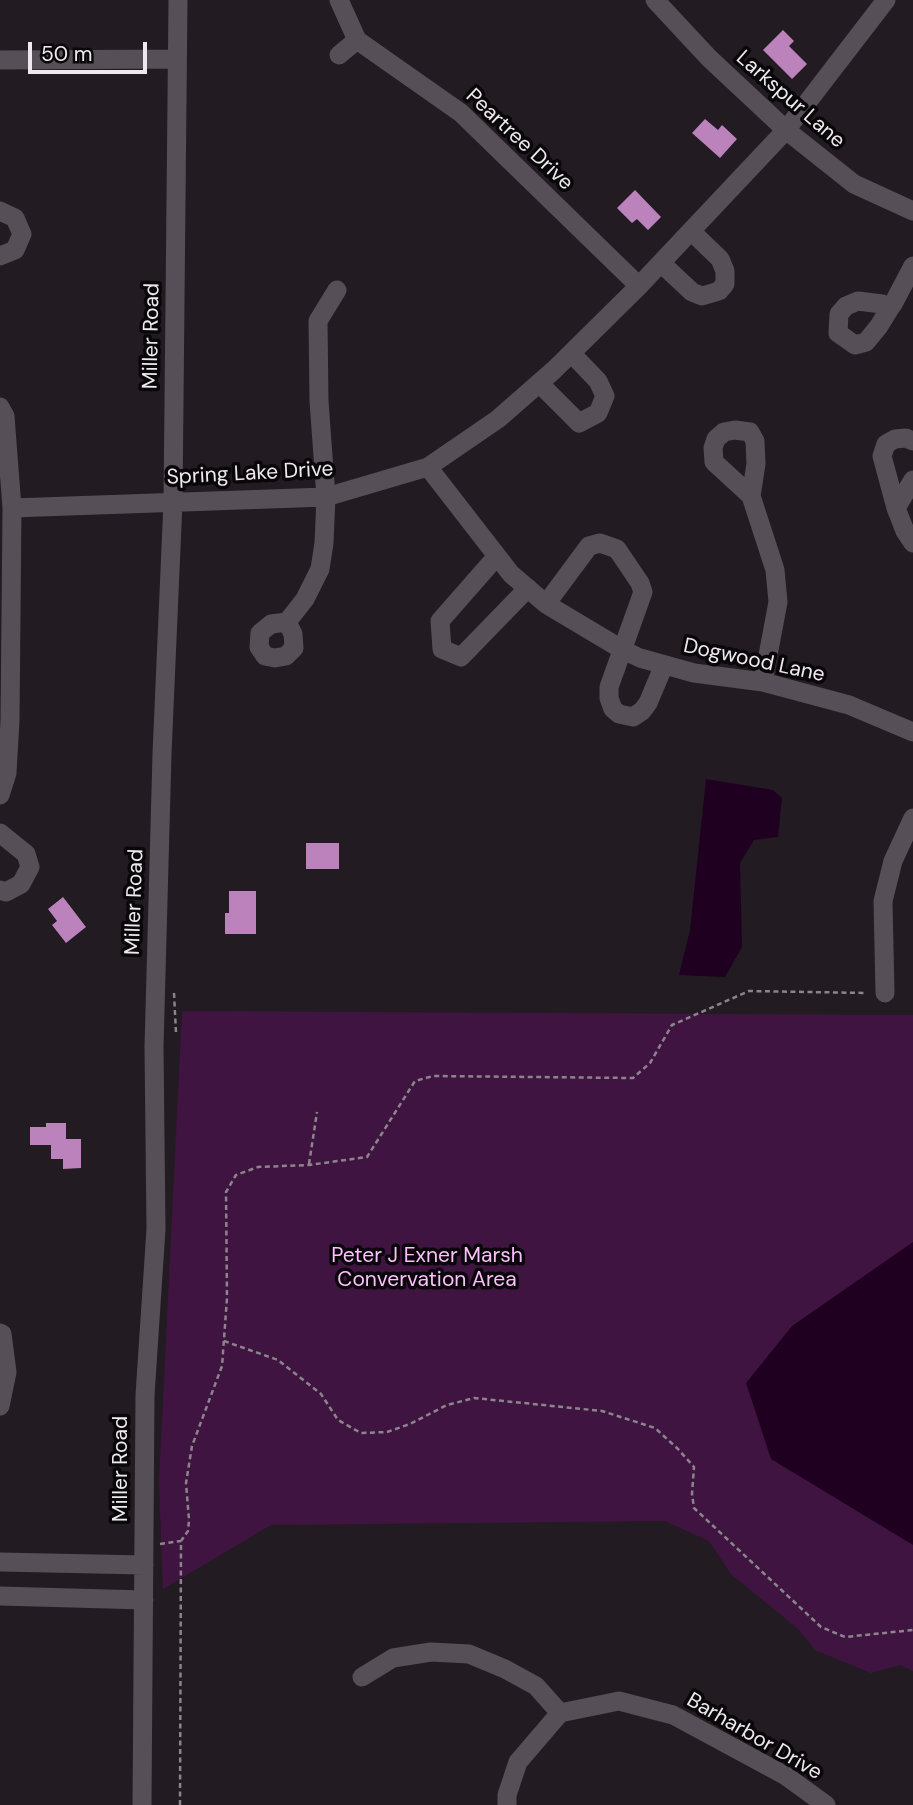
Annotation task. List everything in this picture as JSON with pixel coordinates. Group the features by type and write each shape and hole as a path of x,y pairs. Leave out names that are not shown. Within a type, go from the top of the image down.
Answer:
{"street":[{"name":"Miller Road","path":"142,1805 145,1395 156,1229 154,1047 173,502 178,0"},
{"path":"339,0 356,40 339,55"},
{"name":"Larkspur Lane","path":"655,0 709,58 786,130 854,184 913,211"},
{"name":"Spring Lake Drive","path":"12,508 326,497 428,467 498,419 639,286 786,130 886,0"},
{"name":"Peartree Drive","path":"356,40 461,113 639,286"},
{"path":"0,60 177,59"},
{"path":"0,211 15,218 22,234 15,250 0,257"},
{"path":"662,262 692,292 702,296 719,291 724,284 725,271 719,259 691,230"},
{"path":"890,308 913,266"},
{"path":"287,622 305,599 320,569 324,544 326,497 319,401 318,321 337,290"},
{"path":"539,383 579,423 598,413 605,396 598,381 571,353"},
{"path":"0,407 5,416 12,508 5,641 7,773 0,795"},
{"path":"913,441 906,438 895,439 886,444 882,456 896,508 913,543"},
{"name":"Dogwood Lane","path":"428,467 512,574 546,604 623,650 639,658 694,673 763,682 849,705 913,732"},
{"path":"896,508 913,480"},
{"path":"751,496 775,570 778,602 763,682"},
{"name":"Dogwood Lane","path":"546,604 589,546 600,543 617,549 643,592 609,687 613,709 633,717 642,711 664,665"},
{"path":"497,556 440,621 442,649 461,657 528,588"},
{"path":"885,993 883,901 893,861 913,819"},
{"path":"0,833 26,854 30,867 21,884 6,892 0,890"},
{"path":"0,1333 7,1372 0,1406"},
{"path":"0,1562 144,1565"},
{"path":"0,1596 144,1600"},
{"path":"362,1677 393,1658 431,1652 469,1654 536,1686 559,1713 517,1762 507,1795 507,1805"},
{"name":"Barharbor Drive","path":"559,1713 620,1701 673,1715 786,1776 826,1805"}],"path":[{"path":"180,1805 181,1541 188,1531 187,1483 192,1446 222,1366 227,1298 226,1192 236,1175 246,1170 366,1157 415,1081 424,1078 633,1078 650,1063 672,1025 749,991 885,993"},
{"path":"309,1165 317,1112"},
{"path":"224,1341 278,1360 321,1394 338,1420 361,1433 387,1432 410,1424 447,1405 474,1398 602,1411 655,1428 678,1448 694,1467 694,1508 821,1627 845,1637 913,1630"}],"green space":[{"name":"Peter J Exner Marsh Convervation Area","path":"182,1011 913,1015 913,1671 901,1665 871,1673 815,1650 798,1629 731,1574 709,1541 665,1521 271,1525 163,1589 159,1482"}],"shaded area":[{"path":"706,779 773,790 782,798 778,837 754,840 740,863 742,947 725,977 679,975 690,930"},
{"path":"913,1242 913,1545 771,1459 746,1383 792,1326"}],"building":[{"path":"783,30 794,41 789,46 807,64 792,79 763,50"},
{"path":"705,119 718,130 722,125 737,139 720,158 692,133"},
{"path":"635,190 661,217 648,230 637,219 632,223 617,208"},
{"path":"306,843 339,843 339,869 306,869"},
{"path":"229,891 256,891 256,934 225,934"},
{"path":"63,897 86,927 66,943 52,925 57,921 48,909"},
{"path":"46,1123 66,1123 66,1139 81,1139 81,1168 63,1169 63,1159 51,1159 51,1145 30,1145 30,1127 46,1127"}]}
